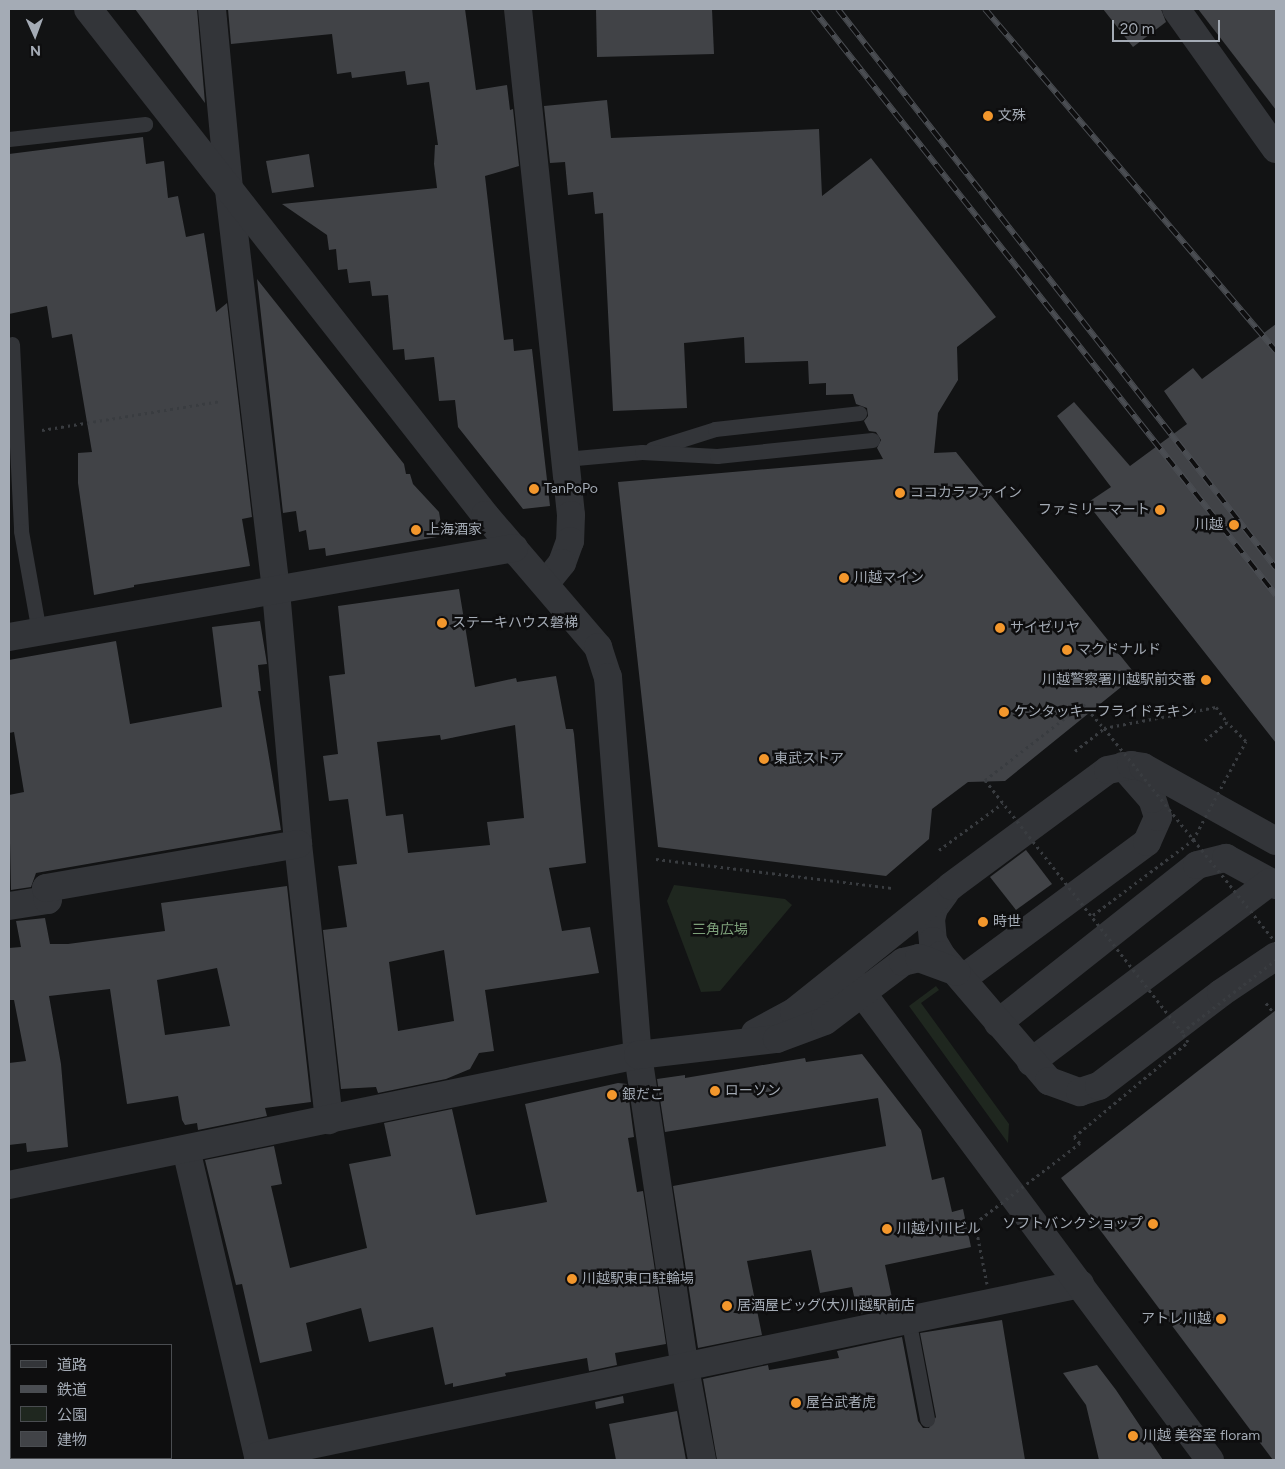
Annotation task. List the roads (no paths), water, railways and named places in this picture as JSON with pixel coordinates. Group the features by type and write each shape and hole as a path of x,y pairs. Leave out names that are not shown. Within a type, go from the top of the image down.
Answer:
{"street":[{"path":"88,9 514,548 546,583 598,647 608,678 638,1055 685,1368 702,1460"},
{"path":"212,9 230,190 276,590 298,844 329,1120"},
{"path":"518,9 571,516 570,541 562,563 546,583"},
{"path":"1176,9 1276,149"},
{"path":"9,637 514,548"},
{"path":"706,1048 736,1040 776,1023 846,972 951,886 1090,781 1108,770 1122,766 1143,768 1276,841"},
{"path":"960,975 1147,842 1158,817 1152,799 1122,766"},
{"path":"9,906 48,900 46,888 298,844"},
{"path":"998,1023 1197,865 1226,858 1273,884 1031,1062"},
{"path":"951,886 934,908 931,934 936,948 1031,1062 1050,1081 1062,1087 1080,1092 1099,1086 1221,993 1276,956"},
{"path":"9,1185 186,1150 638,1055 778,1039 804,1031 825,1021 903,962 919,958 960,975"},
{"path":"846,972 1210,1460"},
{"path":"186,1150 259,1458 685,1368 908,1318 1080,1284"}],"lane":[{"path":"9,140 146,124"},
{"path":"12,344 21,530 39,632"},
{"path":"642,452 715,429 859,413"},
{"path":"565,459 642,452 716,456 872,440"},
{"path":"908,1318 928,1419"}],"railway":[{"path":"813,9 1276,595"},
{"path":"838,9 1276,568"},
{"path":"985,9 1276,351"}],"place":[{"name":"文殊","path":"988,116"},
{"name":"TanPoPo","path":"534,489"},
{"name":"ココカラファイン","path":"900,493"},
{"name":"ファミリーマート","path":"1160,510"},
{"name":"川越","path":"1234,525"},
{"name":"上海酒家","path":"416,530"},
{"name":"川越マイン","path":"844,578"},
{"name":"ステーキハウス磐梯","path":"442,623"},
{"name":"サイゼリヤ","path":"1000,628"},
{"name":"マクドナルド","path":"1067,650"},
{"name":"川越警察署川越駅前交番","path":"1206,680"},
{"name":"ケンタッキーフライドチキン","path":"1004,712"},
{"name":"東武ストア","path":"764,759"},
{"name":"時世","path":"983,922"},
{"name":"ローソン","path":"715,1091"},
{"name":"銀だこ","path":"612,1095"},
{"name":"ソフトバンクショップ","path":"1153,1224"},
{"name":"川越小川ビル","path":"887,1229"},
{"name":"川越駅東口駐輪場","path":"572,1279"},
{"name":"居酒屋ビッグ(大)川越駅前店","path":"727,1306"},
{"name":"アトレ川越","path":"1221,1319"},
{"name":"屋台武者虎","path":"796,1403"},
{"name":"川越 美容室 floram","path":"1133,1436"}],"park label":[{"name":"三角広場","path":"720,930"}]}
